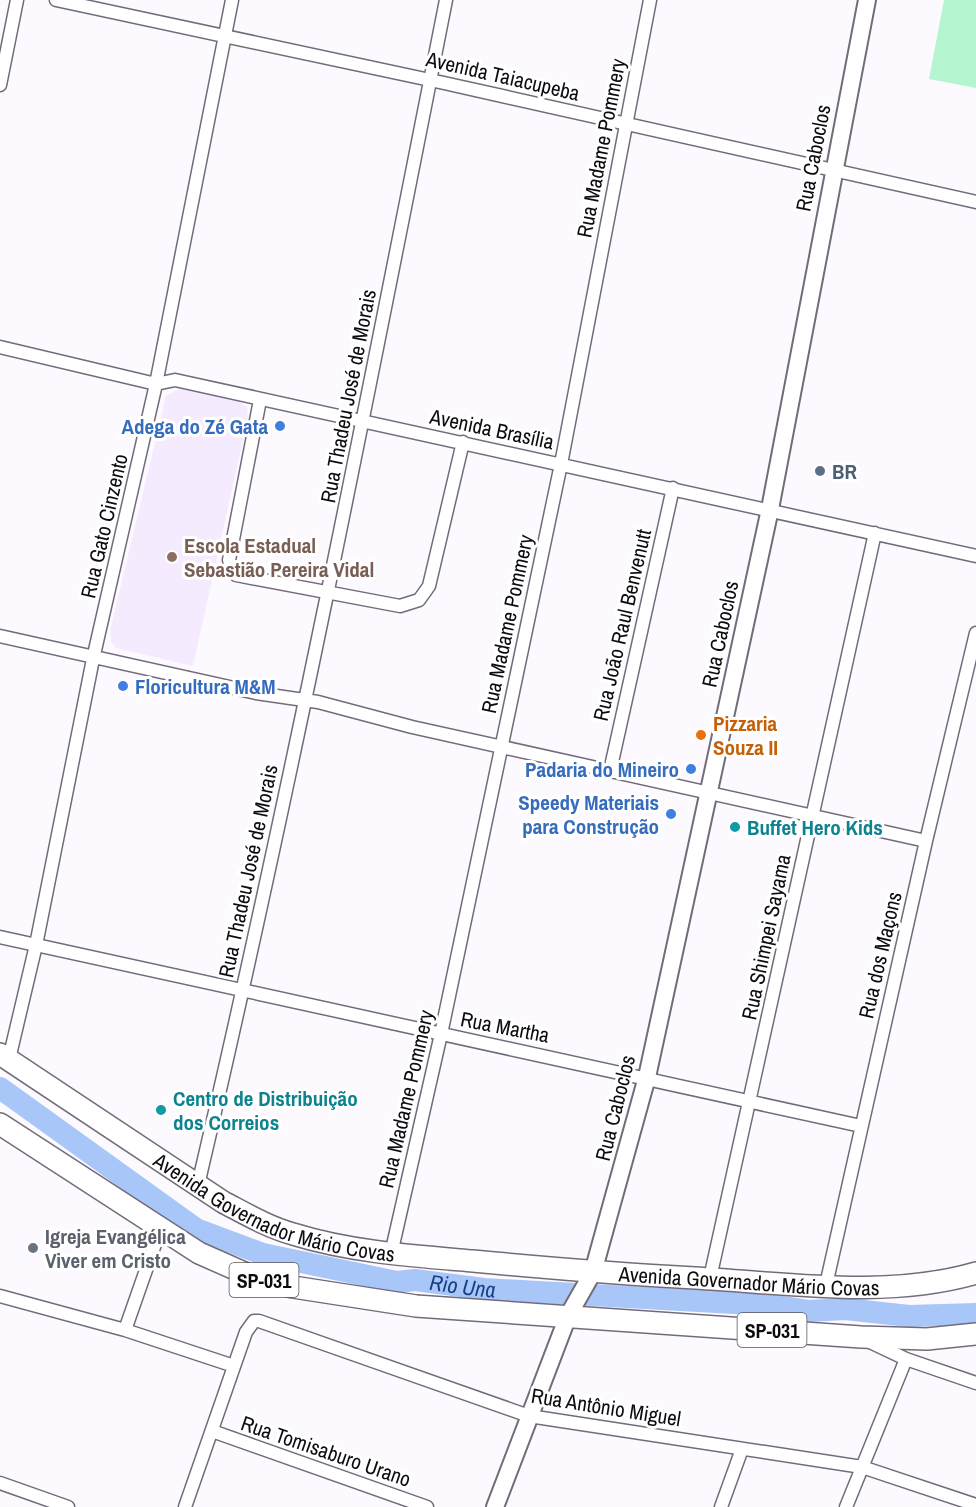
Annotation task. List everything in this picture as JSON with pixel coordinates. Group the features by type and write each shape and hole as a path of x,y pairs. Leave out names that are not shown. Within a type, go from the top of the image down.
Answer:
{"highway":[{"name":"Avenida Governador Mário Covas","path":"4,1057 198,1185 258,1220 293,1234 391,1254 592,1276 710,1278 826,1286 894,1287 976,1273"},
{"name":"SP-031","path":"0,1124 160,1230 223,1266 293,1287 416,1306 572,1309 861,1337 927,1339 976,1334"}],"street":[{"path":"0,85 17,0"},
{"name":"Avenida Taiacupeba","path":"56,0 430,80 976,202"},
{"name":"Rua Gato Cinzento","path":"4,1057 36,945 93,659 156,384 232,0"},
{"name":"Rua Thadeu José de Morais","path":"198,1185 244,990 328,592 446,0"},
{"name":"Rua Madame Pommery","path":"391,1254 441,1034 561,464 650,0"},
{"name":"Rua Caboclos","path":"495,1507 572,1309 592,1276 647,1077 770,509 867,0"},
{"name":"Avenida Brasília","path":"0,347 156,384 174,380 976,556"},
{"path":"260,400 230,566 236,575 400,606 411,605 425,594 463,442"},
{"name":"Rua João Raul Benvenutt","path":"610,771 673,488"},
{"name":"Rua Shimpei Sayama","path":"710,1278 875,533"},
{"name":"Rua dos Maçons","path":"826,1286 926,841 976,633"},
{"path":"0,636 93,659 256,693 304,699 501,747 926,841"},
{"name":"Rua Martha","path":"0,937 647,1077 861,1126"},
{"path":"125,1330 160,1230"},
{"path":"0,1296 125,1330 234,1366 185,1507"},
{"name":"Rua Antônio Miguel","path":"234,1366 250,1324 254,1321 267,1322 529,1416 862,1467 967,1504"},
{"path":"861,1337 906,1359 976,1383"},
{"path":"846,1507 906,1359"},
{"name":"Rua Tomisaburo Urano","path":"212,1431 427,1507"},
{"path":"721,1507 742,1449"},
{"path":"0,1483 68,1507"}],"shaded area":[{"name":"Escola Estadual Sebastião Pereira Vidal","path":"180,388 238,401 247,407 248,417 193,666 116,648 111,641 110,631 166,396"}],"green space":[{"path":"944,0 976,0 976,88 929,79"}],"waterway":[{"name":"Rio Una","path":"0,1088 196,1229 263,1254 397,1282 415,1280 484,1289 771,1305 809,1311 845,1309 909,1316 976,1314"}],"place":[{"name":"Adega do Zé Gata","path":"280,426"},
{"name":"BR","path":"820,471"},
{"name":"Escola Estadual Sebastião Pereira Vidal","path":"172,557"},
{"name":"Floricultura M&M","path":"123,686"},
{"name":"Pizzaria Souza II","path":"701,735"},
{"name":"Padaria do Mineiro","path":"691,769"},
{"name":"Speedy Materiais para Construção","path":"671,814"},
{"name":"Buffet Hero Kids","path":"735,827"},
{"name":"Centro de Distribuição dos Correios","path":"161,1110"},
{"name":"Igreja Evangélica Viver em Cristo","path":"33,1248"}]}
